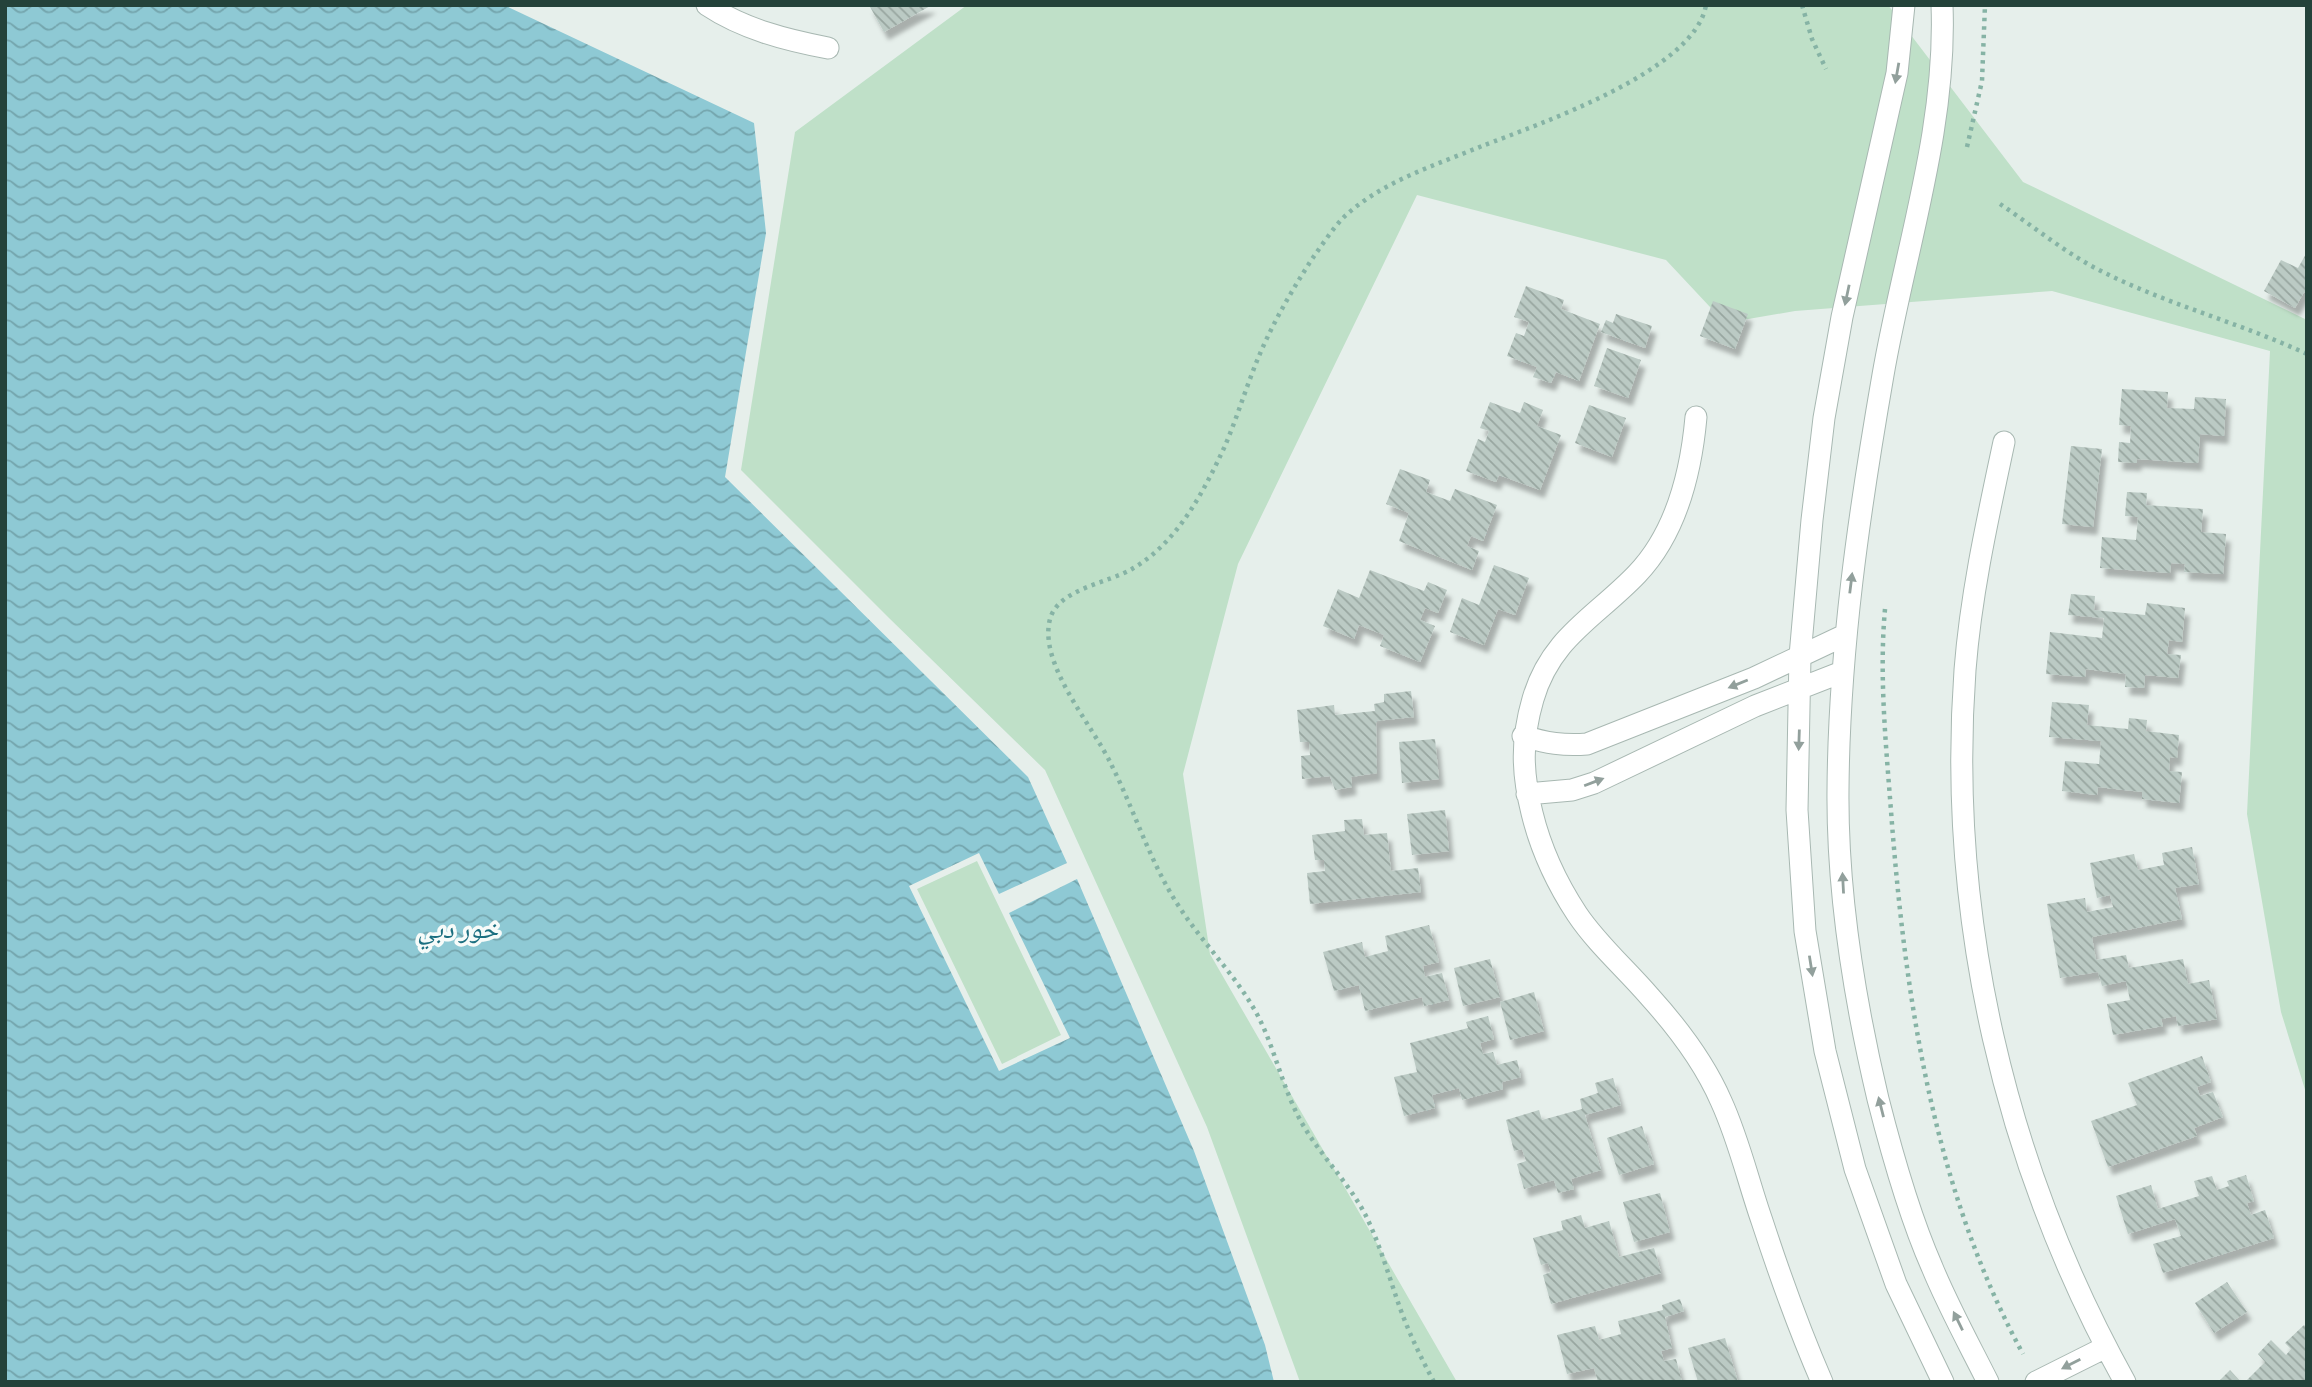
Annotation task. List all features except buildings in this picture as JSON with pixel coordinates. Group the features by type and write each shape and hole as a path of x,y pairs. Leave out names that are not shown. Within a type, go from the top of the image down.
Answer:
{"lane":[{"path":"707,5 748,27 787,40 828,48"},
{"path":"1904,5 1897,73 1842,317 1824,418 1800,656 1798,823 1805,931 1825,1051 1859,1182 1896,1284 1943,1382"},
{"path":"1942,5 1941,89 1885,363 1861,511 1845,635 1838,793 1844,901 1863,1034 1891,1151 1931,1266 1988,1382"},
{"path":"1696,417 1689,469 1681,500 1663,538 1638,572 1576,627 1550,659 1533,696 1523,736 1527,794 1538,838 1555,879 1607,950 1651,997 1690,1045 1721,1100 1744,1158 1760,1219 1801,1335 1822,1382"},
{"path":"2004,442 1979,555 1965,670 1962,787 1969,903 1988,1019 2017,1131 2057,1241 2125,1382"},
{"path":"1523,736 1566,746 1587,744 1754,678 1845,635"},
{"path":"1527,794 1550,793 1594,783 1755,706 1842,672"},
{"path":"2036,1382 2106,1347"}],"path":[{"path":"1434,1382 1401,1311 1366,1215 1301,1123 1288,1096 1275,1053 1256,1013 1233,975 1179,906 1158,869 1109,759 1060,678 1051,649 1050,619 1055,607 1064,597 1133,569 1158,551 1179,528 1222,451 1271,328 1312,259 1345,216 1379,191 1415,173 1542,122 1648,72 1695,33 1706,5"},
{"path":"1802,5 1812,39 1826,69"},
{"path":"2000,204 2099,271 2154,296 2264,334 2307,354"}],"green space":[{"path":"967,5 1888,5 2023,182 2307,320 2307,1096 2281,1012 2247,814 2270,351 2052,291 1795,311 1725,323 1666,260 1417,195 1238,564 1183,774 1210,954 1457,1382 1300,1382 1207,1127 1045,770 741,470 795,132"},
{"path":"977,861 1061,1035 1002,1064 917,889"}],"water":[{"name":"خور دبي","path":"5,5 504,5 754,123 766,233 725,477 1028,777 1067,863 999,894 979,853 909,886 999,1071 1070,1038 1009,913 1077,879 1194,1151 1265,1345 1274,1382 5,1382"}]}
